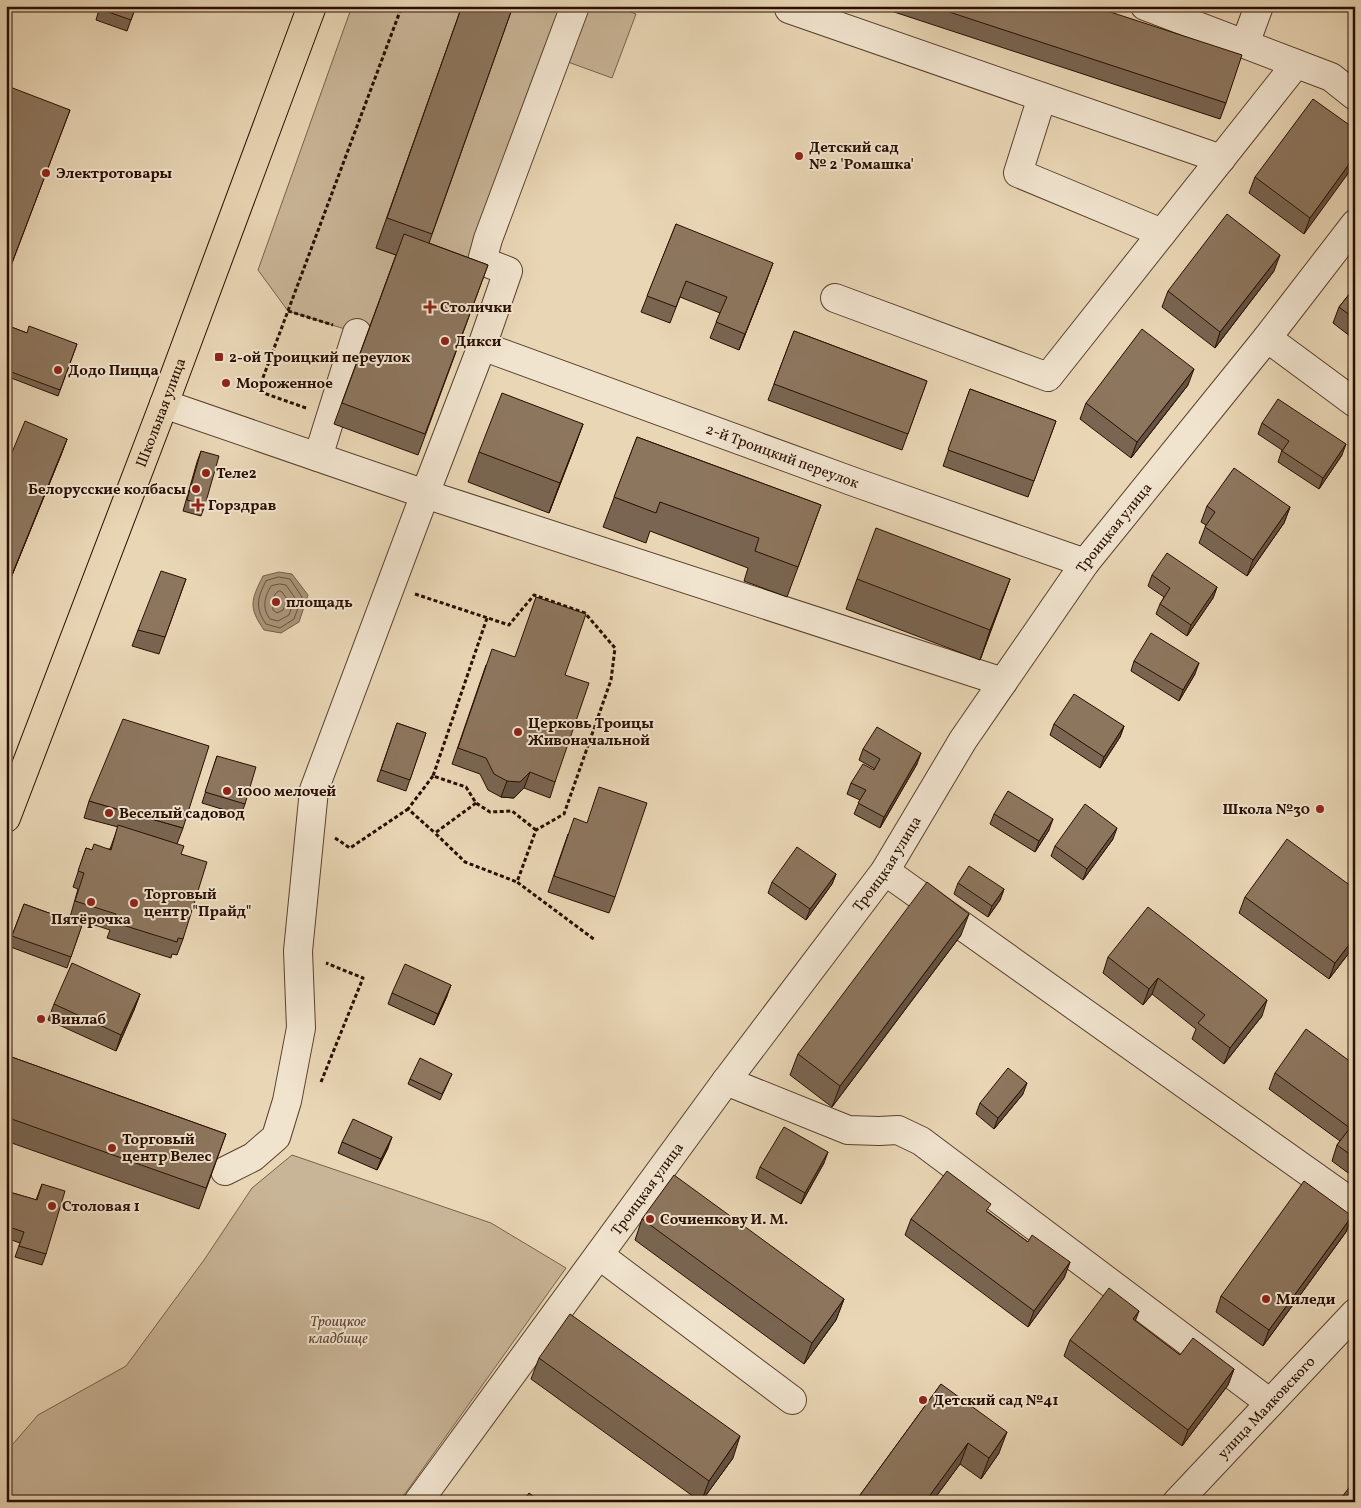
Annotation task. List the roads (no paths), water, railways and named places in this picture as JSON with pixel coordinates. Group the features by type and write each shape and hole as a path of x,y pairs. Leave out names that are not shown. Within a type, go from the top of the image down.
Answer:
{"main road":[{"name":"Школьная улица","path":"6,818 164,404 312,6"}],"street":[{"path":"225,1171 253,1157 276,1137 287,1102 301,1028 298,952 314,790 482,346 508,271 482,261 488,239 575,6"},
{"path":"1145,6 1330,77 1355,96"},
{"path":"1245,44 1259,6"},
{"path":"790,9 1221,159"},
{"path":"835,298 1048,377 1296,64"},
{"path":"1042,97 1018,172 1162,233"},
{"name":"Троицкая улица","path":"418,1502 726,1081 885,871 963,740 1086,563 1268,338 1355,224"},
{"path":"318,456 357,333"},
{"path":"1268,338 1355,403"},
{"name":"2-й Троицкий переулок","path":"482,346 1086,563"},
{"path":"164,404 426,494 1003,682"},
{"path":"885,871 1355,1205"},
{"path":"726,1081 848,1130 880,1132 898,1130 921,1141 1270,1403"},
{"path":"599,1254 792,1400"},
{"name":"улица Маяковского","path":"1177,1502 1355,1313"}],"water":[{"path":"279,572 292,574 308,595 299,622 281,633 264,630 253,609 256,591 263,576"}],"place":[{"name":"Детский сад № 2 'Ромашка'","path":"799,156"},
{"name":"Электротовары","path":"46,173"},
{"name":"Столички","path":"430,307"},
{"name":"Дикси","path":"445,341"},
{"name":"2-ой Троицкий переулок","path":"219,357"},
{"name":"Додо Пицца","path":"58,370"},
{"name":"Мороженное","path":"226,383"},
{"name":"Теле2","path":"206,473"},
{"name":"Белорусские колбасы","path":"196,489"},
{"name":"Горздрав","path":"198,505"},
{"name":"площадь","path":"276,602"},
{"name":"Церковь Троицы Живоначальной","path":"518,732"},
{"name":"1000 мелочей","path":"227,791"},
{"name":"Школа №30","path":"1320,809"},
{"name":"Веселый садовод","path":"109,813"},
{"name":"Пятёрочка","path":"91,902"},
{"name":"Торговый центр \"Прайд\"","path":"134,903"},
{"name":"Винлаб","path":"41,1019"},
{"name":"Торговый центр Велес","path":"112,1148"},
{"name":"Столовая 1","path":"52,1206"},
{"name":"Сочиенкову И. М.","path":"650,1219"},
{"name":"Миледи","path":"1266,1299"},
{"name":"Детский сад №41","path":"923,1400"}],"park label":[{"name":"Троицкое кладбище","path":"338,1330"}]}
